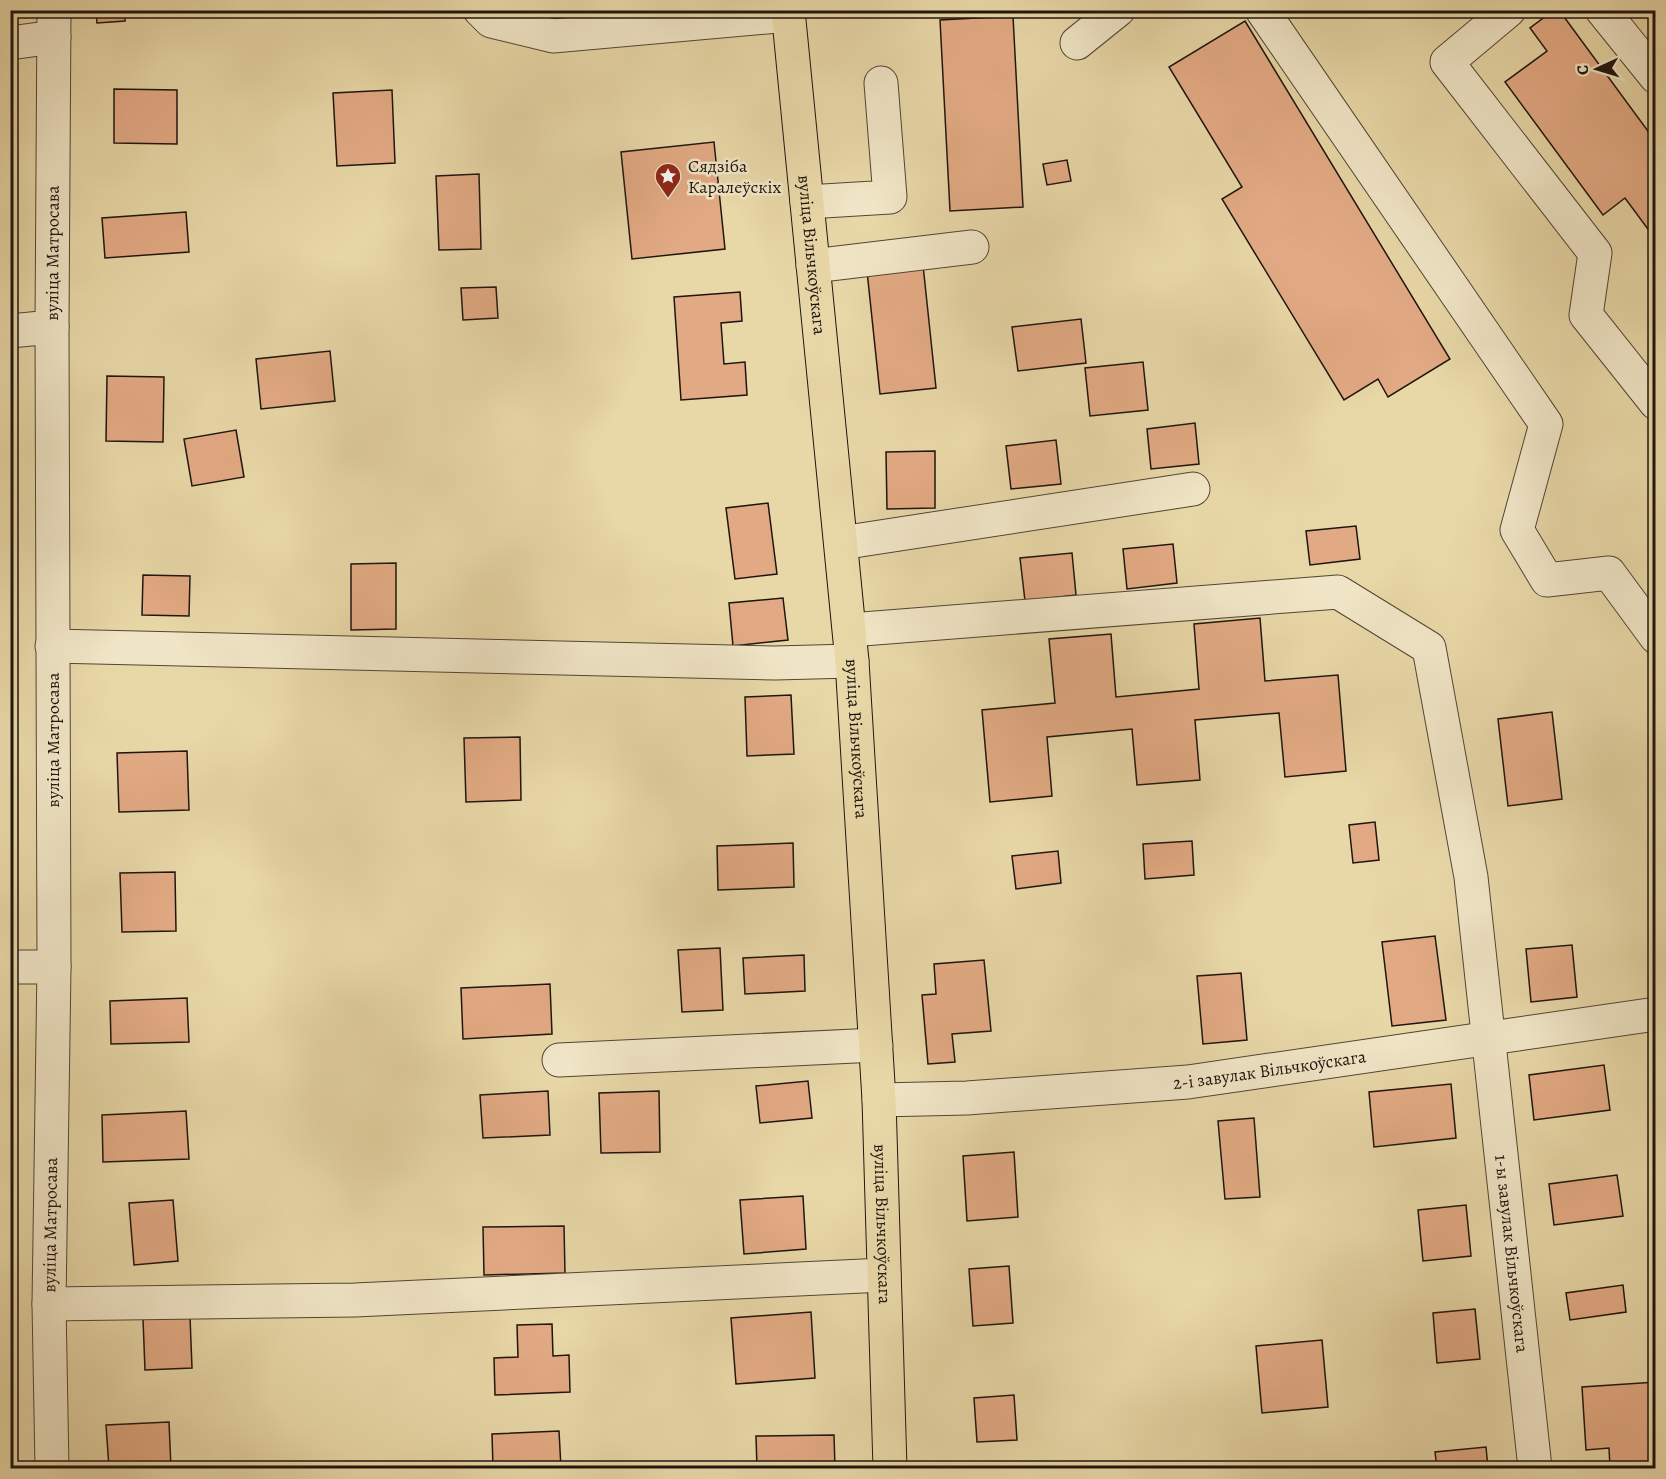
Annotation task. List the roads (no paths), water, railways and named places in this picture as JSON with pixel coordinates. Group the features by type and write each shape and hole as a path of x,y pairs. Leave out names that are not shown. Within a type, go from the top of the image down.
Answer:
{"main road":[{"name":"вуліца Вільчкоўскага","path":"788,13 850,630 879,1100 890,1468"}],"street":[{"path":"480,10 491,21 553,36 788,13"},
{"path":"1077,43 1118,10"},
{"path":"1262,10 1546,424 1517,530 1546,580 1610,573 1656,637"},
{"path":"1509,10 1447,62 1595,253 1586,315 1656,403"},
{"path":"1602,10 1656,77"},
{"path":"10,43 54,23"},
{"name":"вуліца Матросава","path":"52,1468 49,1304 54,967 52,327 54,23"},
{"path":"807,202 890,197 881,83"},
{"path":"813,266 972,247"},
{"path":"10,331 52,327"},
{"path":"841,543 1193,489"},
{"name":"1-ы завулак Вільчкоўскага","path":"850,630 1338,592 1429,648 1471,878 1535,1468"},
{"path":"52,646 775,663 852,662"},
{"path":"10,967 54,967"},
{"name":"2-і завулак Вільчкоўскага","path":"879,1100 967,1098 1188,1082 1656,1014"},
{"path":"559,1060 876,1045"},
{"path":"49,1304 355,1300 884,1275"}],"place":[{"name":"Сядзіба Каралеўскіх","path":"668,199"}]}
